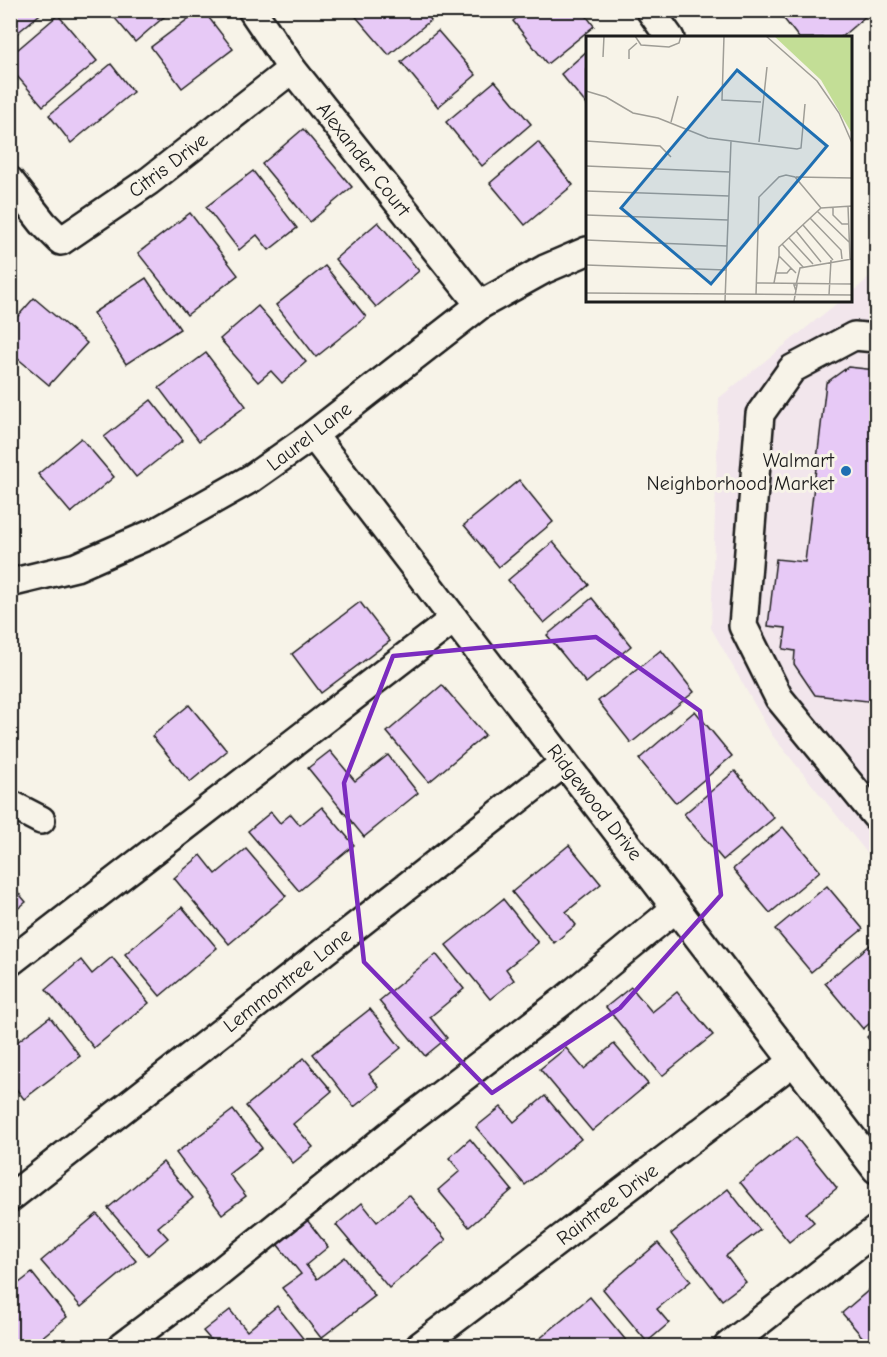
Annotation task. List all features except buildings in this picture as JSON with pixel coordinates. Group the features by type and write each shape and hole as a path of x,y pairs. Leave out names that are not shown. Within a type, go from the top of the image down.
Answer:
{"street":[{"name":"Alexander Court","path":"252,10 292,69 480,305"},
{"path":"650,10 669,36"},
{"name":"Citris Drive","path":"10,181 43,223 61,241 149,180 292,69"},
{"name":"Laurel Lane","path":"10,583 76,567 158,531 252,478 313,435 480,305 545,269 586,251"},
{"path":"876,318 865,337 792,369 760,414 742,626 779,698 876,816"},
{"name":"Ridgewood Drive","path":"313,435 876,1169"},
{"path":"10,962 454,619"},
{"name":"Lemmontree Lane","path":"10,1198 564,763"},
{"path":"10,804 41,820"},
{"path":"122,1347 209,1281 408,1120 563,1001 676,908"},
{"name":"Raintree Drive","path":"420,1347 794,1061"},
{"path":"728,1347 876,1230"}],"highlighted area":[{"path":"596,637 700,711 721,895 620,1008 492,1093 364,962 344,783 393,656"}],"shaded area":[{"path":"876,272 876,864 772,735 711,628 719,398 839,302 851,302 851,293"}],"place":[{"name":"Walmart Neighborhood Market","path":"846,471"}]}
